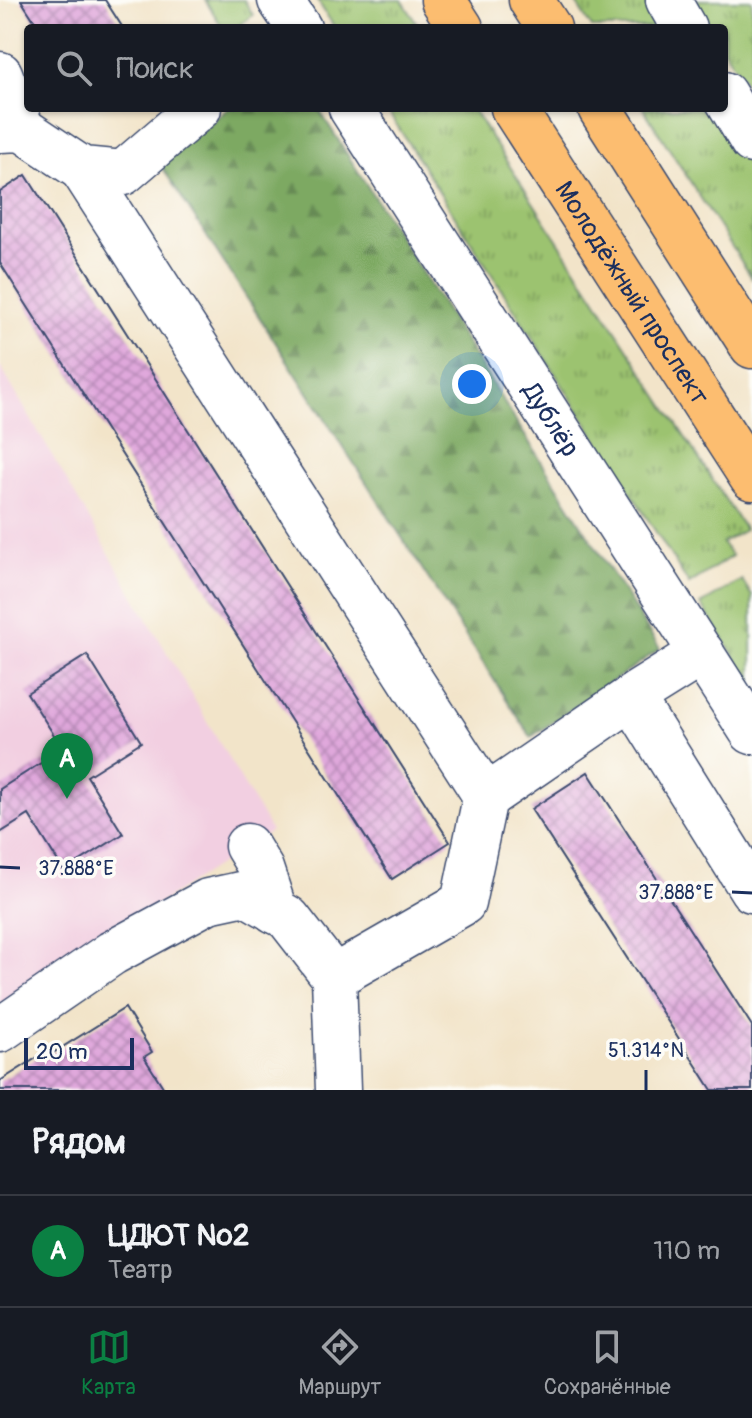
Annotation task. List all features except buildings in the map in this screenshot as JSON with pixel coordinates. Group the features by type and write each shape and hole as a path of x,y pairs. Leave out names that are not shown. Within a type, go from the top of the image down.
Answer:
{"main road":[{"path":"443,0 458,24"},
{"path":"531,0 546,24"},
{"name":"Молодёжный проспект","path":"516,112 752,478"},
{"path":"603,112 752,346"}],"street":[{"path":"668,0 682,24"},
{"path":"0,74 11,129 82,169 123,173 194,112"},
{"path":"728,101 752,141"},
{"name":"Дублёр","path":"354,112 752,732"},
{"path":"82,169 485,798 463,903 334,977"},
{"path":"485,798 702,653"},
{"path":"632,698 752,890"},
{"path":"247,846 261,869 275,911"},
{"path":"0,1030 112,953 208,901 245,893 288,918 334,977 338,1090"}],"shaded area":[{"path":"0,366 271,831 0,1006"}],"green space":[{"path":"205,0 244,0 253,15 241,24 220,24"},
{"path":"317,0 402,0 417,24 332,24"},
{"path":"574,0 648,0 663,24 589,24"},
{"path":"691,0 752,0 752,93 728,56 728,24 707,24"},
{"path":"224,112 321,112 660,649 531,737 160,164"},
{"path":"389,112 475,112 745,530 722,543 732,556 689,584"},
{"path":"646,112 715,112 752,172 752,278"},
{"path":"742,580 752,596 752,684 701,604"}],"place":[{"name":"ЦДЮТ №2","path":"67,799"}]}
